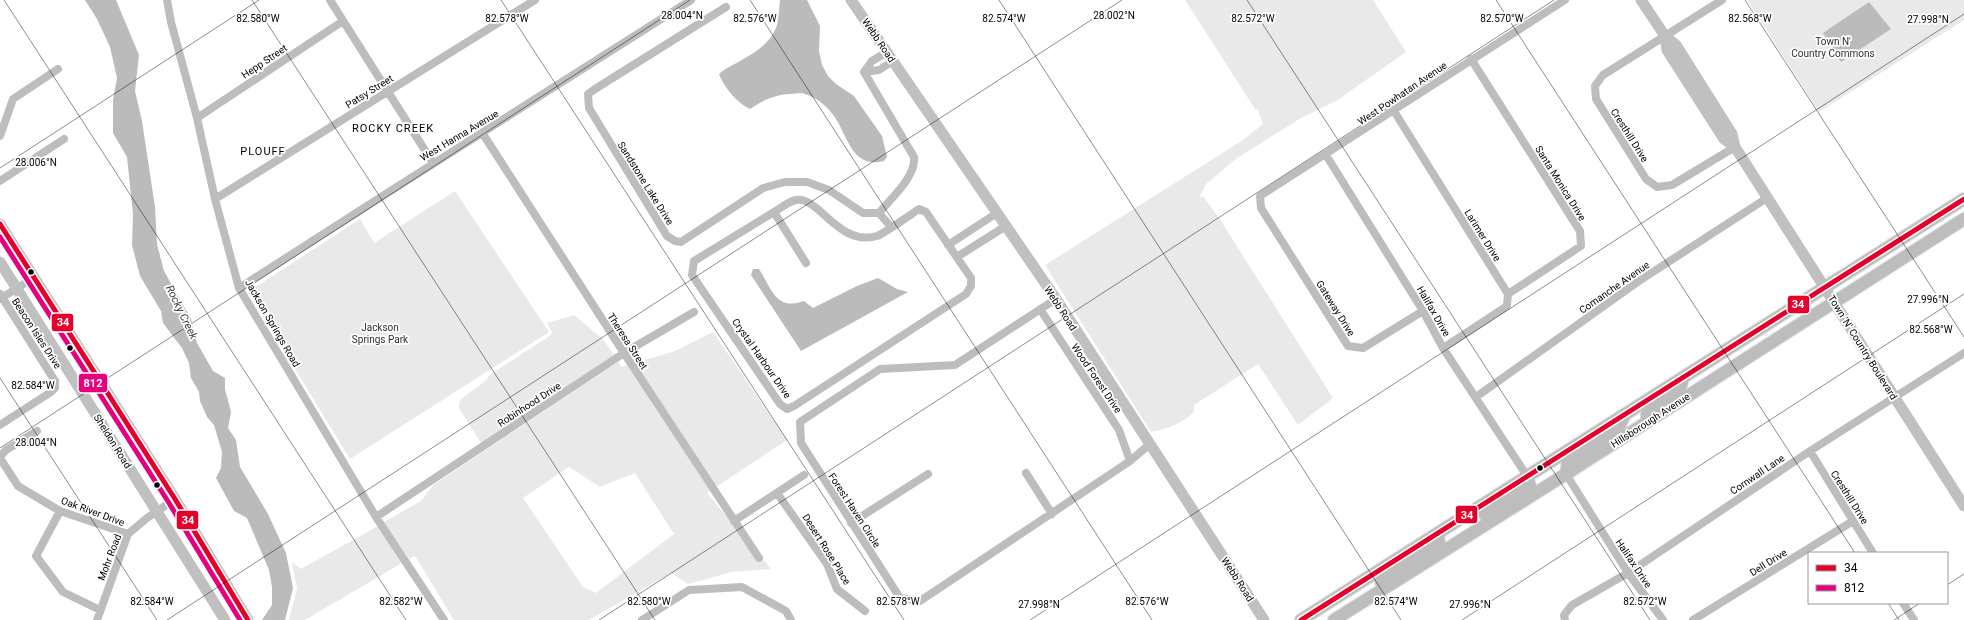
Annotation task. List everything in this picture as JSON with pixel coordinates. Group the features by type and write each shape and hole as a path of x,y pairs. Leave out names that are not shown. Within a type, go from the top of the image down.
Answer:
{"main road":[{"name":"Hillsborough Avenue","path":"1301,620 1964,199"},
{"path":"1950,227 1950,218 1964,208"},
{"name":"Hillsborough Avenue","path":"1334,620 1648,422 1834,301 1964,219"},
{"path":"1648,422 1647,414 1677,391 1682,386 1683,378"},
{"path":"1566,474 1568,462 1618,429 1625,414"},
{"path":"1473,532 1476,521 1530,486 1527,476"},
{"path":"1381,590 1380,584 1383,579 1439,543 1438,533"}],"street":[{"name":"Jackson Springs Road","path":"167,0 171,22 197,118 215,199 239,288 376,517 444,620"},
{"path":"330,0 433,162"},
{"name":"Patsy Street","path":"215,199 535,0"},
{"name":"West Hanna Avenue","path":"239,288 433,162 483,134 691,0"},
{"name":"Webb Road","path":"851,0 1056,299 1264,620"},
{"name":"West Powhatan Avenue","path":"1261,208 1260,196 1565,0"},
{"name":"Town 'N' Country Boulevard","path":"1641,0 1665,36 1676,45 1680,51 1732,134 1735,147 1964,506"},
{"name":"Cresthill Drive","path":"1722,0 1603,75 1595,86 1596,99 1646,179 1657,187 1672,185 1735,147"},
{"name":"Sandstone Lake Drive","path":"726,7 588,94 588,108 667,236 675,241 681,242 763,188 786,182 807,182 829,190 863,213 879,213"},
{"name":"Hepp Street","path":"197,118 343,21"},
{"path":"890,56 872,61 864,72 914,156 915,165 910,175 879,213 891,227"},
{"name":"Santa Monica Drive","path":"1471,59 1580,231 1581,246 1508,294"},
{"path":"0,136 13,100 58,69"},
{"name":"Larimer Drive","path":"1394,111 1508,294"},
{"name":"Theresa Street","path":"483,134 624,354 759,558"},
{"path":"0,181 64,139"},
{"name":"Halifax Drive","path":"1326,155 1423,311 1443,348 1527,476"},
{"name":"Comanche Avenue","path":"1476,397 1640,281 1767,198"},
{"name":"Crystal Harbour Drive","path":"796,200 804,201 851,235 861,238 878,236 919,210 926,212 971,278 971,286 966,294 794,406 787,409 780,404 692,275 694,261 774,212 796,200"},
{"name":"Gateway Drive","path":"1261,208 1348,346 1363,348 1423,311"},
{"path":"774,212 806,263"},
{"path":"948,245 997,213"},
{"name":"Sheldon Road","path":"0,224 175,499 247,619"},
{"path":"957,257 1006,226"},
{"name":"Sheldon Road","path":"0,262 225,620"},
{"path":"1,297 33,278"},
{"path":"1443,348 1507,306 1508,294"},
{"name":"Beacon Isles Drive","path":"0,425 55,388 55,381 1,297"},
{"name":"Forest Haven Circle","path":"1056,299 955,365 880,369 800,422 801,443 851,523 900,598 920,600 1052,514 1130,461 1150,444"},
{"name":"Wood Forest Drive","path":"1040,309 1119,430 1130,461"},
{"name":"Robinhood Drive","path":"376,517 624,354 694,312"},
{"name":"Cornwall Lane","path":"1565,618 1572,606 1628,573 1810,451 1895,397 1963,357"},
{"name":"Oak River Drive","path":"37,431 6,450 0,458 18,486 60,511 128,534"},
{"name":"Cresthill Drive","path":"1810,451 1872,552"},
{"path":"1026,473 1052,514"},
{"path":"851,523 928,474"},
{"name":"Halifax Drive","path":"1566,474 1628,573 1663,620"},
{"path":"734,521 804,476"},
{"name":"Desert Rose Place","path":"778,492 827,564 838,589 865,611"},
{"name":"Mohr Road","path":"97,620 128,534 175,499"},
{"path":"60,511 36,556 63,592 100,610"},
{"name":"Dell Drive","path":"1693,620 1853,521"},
{"path":"642,620 689,590 742,587 786,611 791,620"},
{"path":"1905,604 1914,620"}],"green space":[{"path":"1185,0 1373,0 1406,52 1336,101 1301,118 1236,159 1206,184 1199,198 1203,196 1219,218 1333,398 1298,425 1258,364 1194,405 1194,412 1190,416 1169,427 1151,432 1045,265 1243,140 1263,124 1258,110 1255,109"},
{"name":"Town N' Country Commons","path":"1747,0 1964,0 1964,20 1819,112"},
{"name":"Jackson Springs Park","path":"455,191 549,332 350,459 248,292 360,219 374,243"},
{"path":"574,315 603,339 614,355 481,443 459,408 460,400 485,381 491,374 551,335 552,332 547,323"},
{"path":"713,332 787,440 716,487 634,363 675,351"},
{"path":"618,362 622,367 627,365 710,491 707,493 728,518 758,563 764,560 771,569 732,572 688,584 671,573 589,620 454,620 415,556 409,559 384,522 421,501 433,485","holes":["569,467 600,487 635,473 674,534 596,593 583,587 523,498"]},
{"path":"378,526 402,563 305,620 289,620 297,589 292,562 301,569"}],"water":[{"name":"Rocky Creek","path":"85,0 116,0 139,55 135,91 142,121 155,207 157,244 164,271 191,319 197,343 213,371 225,378 225,389 231,412 228,428 236,440 240,467 268,514 286,553 293,588 285,620 262,620 272,605 272,587 269,570 247,518 234,511 216,478 221,468 222,452 214,425 207,417 200,401 199,392 191,378 189,363 182,348 163,323 161,311 140,276 132,245 133,214 127,157 113,133 113,100 117,78 110,47 97,19"},
{"path":"780,0 807,0 820,26 819,51 822,65 828,76 836,84 854,96 882,136 887,157 884,161 874,162 865,160 858,156 848,143 827,107 810,96 800,93 774,97 750,109 740,103 724,84 719,74 762,47 773,33 778,22"},
{"path":"1869,2 1891,29 1841,62 1823,33"},
{"path":"753,269 759,269 772,291 781,301 795,303 804,301 813,308 857,286 878,278 897,289 908,292 801,351 751,275"}],"transit line":[{"name":"34","path":"1301,620 1964,199"},
{"name":"34","path":"0,224 175,499 248,620"},
{"name":"812","path":"0,237 169,503 240,620"}],"district":[{"name":"ROCKY CREEK","path":"393,128"},
{"name":"PLOUFF","path":"263,151"}]}
